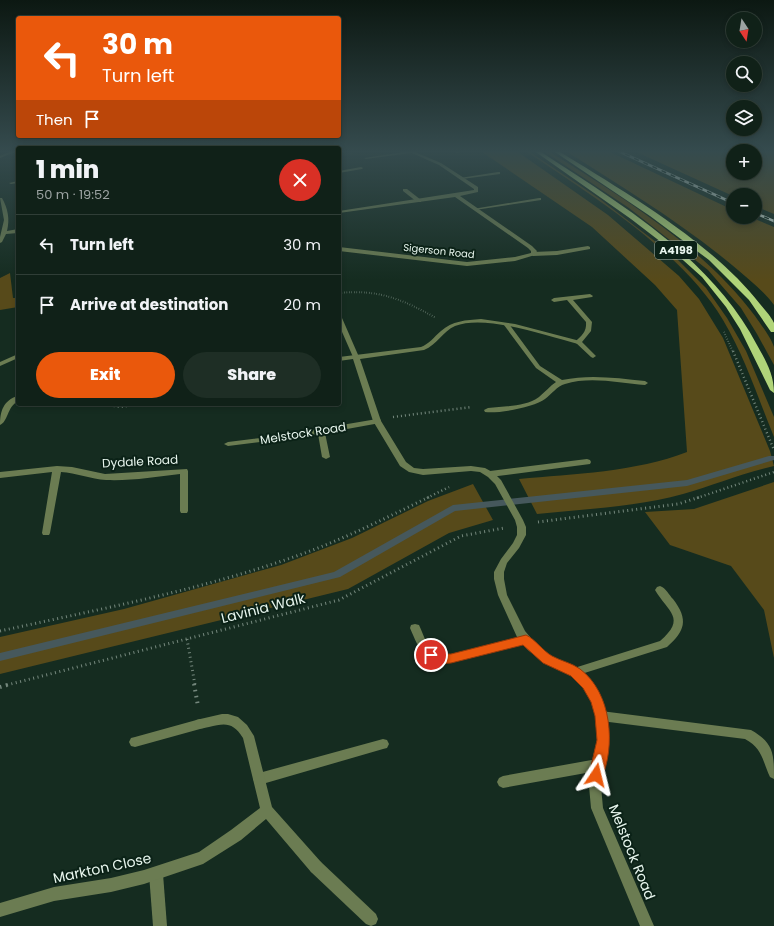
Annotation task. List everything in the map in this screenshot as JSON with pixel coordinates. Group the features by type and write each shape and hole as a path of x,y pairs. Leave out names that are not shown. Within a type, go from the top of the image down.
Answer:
{"main road":[{"name":"A4198","path":"599,193 631,215 676,250 703,275 722,296 741,323 774,390"},
{"name":"A4198","path":"620,193 706,255 747,293 774,330"}],"street":[{"path":"409,193 419,201"},
{"path":"341,212 469,193"},
{"path":"456,195 530,247 534,251 533,254"},
{"path":"0,199 7,217 5,232 0,241"},
{"path":"475,209 539,199"},
{"path":"5,232 16,231"},
{"name":"Sigerson Road","path":"341,249 468,264 481,264 515,260 533,254 557,253 588,248"},
{"path":"554,300 590,296"},
{"path":"568,298 589,322 589,332 578,342"},
{"path":"341,359 426,348 450,326 475,321 507,325 578,342 593,356"},
{"path":"341,323 356,357 377,421 404,464 409,469 421,472 482,470 497,480 518,519"},
{"path":"507,325 531,359 560,382"},
{"path":"0,364 16,357"},
{"path":"488,410 537,401 545,396 560,382 599,379 645,383"},
{"path":"0,423 2,412 13,399 16,398"},
{"name":"Melstock Road","path":"228,444 294,436 377,421"},
{"path":"321,430 326,457"},
{"path":"490,474 587,462"},
{"path":"46,533 57,469"},
{"name":"Dydale Road","path":"0,476 57,469 72,470 106,477 184,471 184,511"},
{"name":"Melstock Road","path":"518,519 522,532 518,542 502,562 499,573 500,586 518,629 532,647 547,659 575,672 587,684 594,695 601,716 603,740 597,765 595,786 597,808 647,926"},
{"path":"575,672 663,644 672,637 678,629 679,619 675,609 660,590"},
{"path":"415,628 425,651 439,659 451,658 526,640"},
{"path":"601,716 747,734 762,743 770,758 774,773"},
{"path":"135,742 216,720 230,718 242,726 248,736 267,810 316,867 371,919"},
{"path":"259,779 383,744"},
{"path":"503,782 597,765"},
{"name":"Markton Close","path":"0,910 54,894 110,885 156,874 203,857 236,835 267,810"},
{"path":"156,874 160,926"}],"path":[{"path":"341,293 360,291 394,297 410,303 450,326"},
{"path":"720,326 734,353 774,450"},
{"path":"114,406 127,406"},
{"path":"377,421 404,414 475,406 488,410"},
{"path":"0,631 124,604 280,561 349,535 454,484 454,470"},
{"name":"Lavinia Walk","path":"0,687 339,600 461,536 518,519 678,504 774,472"},
{"path":"187,639 200,724"}],"shaded area":[{"path":"542,193 577,193 608,215 679,276 699,299 723,338 770,451 774,466 683,494 647,502 537,514 519,479 582,474 626,468 667,459 687,452 677,310 655,285 592,227"},
{"path":"588,193 591,193 600,199 673,255 706,288 727,318 746,351 774,417 774,437 738,348 723,320 706,295 660,248"},
{"path":"607,193 614,193 631,204 686,245 711,267 755,316 768,335 774,347 774,365 741,308 708,270 629,208"},
{"path":"632,193 697,193 726,207 726,224 762,224 762,222 774,227 774,305 749,279 692,234"},
{"path":"762,193 774,193 774,214 762,209"},
{"path":"10,273 13,298 16,298 16,307 0,310 0,278"},
{"path":"774,482 774,658 764,610 731,566 670,545 645,512 694,509"},
{"path":"473,484 493,520 449,533 348,589 0,674 0,637 124,609 281,565 352,538 428,501"}],"waterway":[{"path":"0,657 337,575 453,508 687,483 772,458"}],"railway":[{"path":"711,193 726,200"},
{"path":"762,216 774,221"}],"route":[{"path":"431,655 439,659 451,658 526,640 547,659 559,666 575,672 587,684 597,701 601,716 603,740 596,775"}]}
